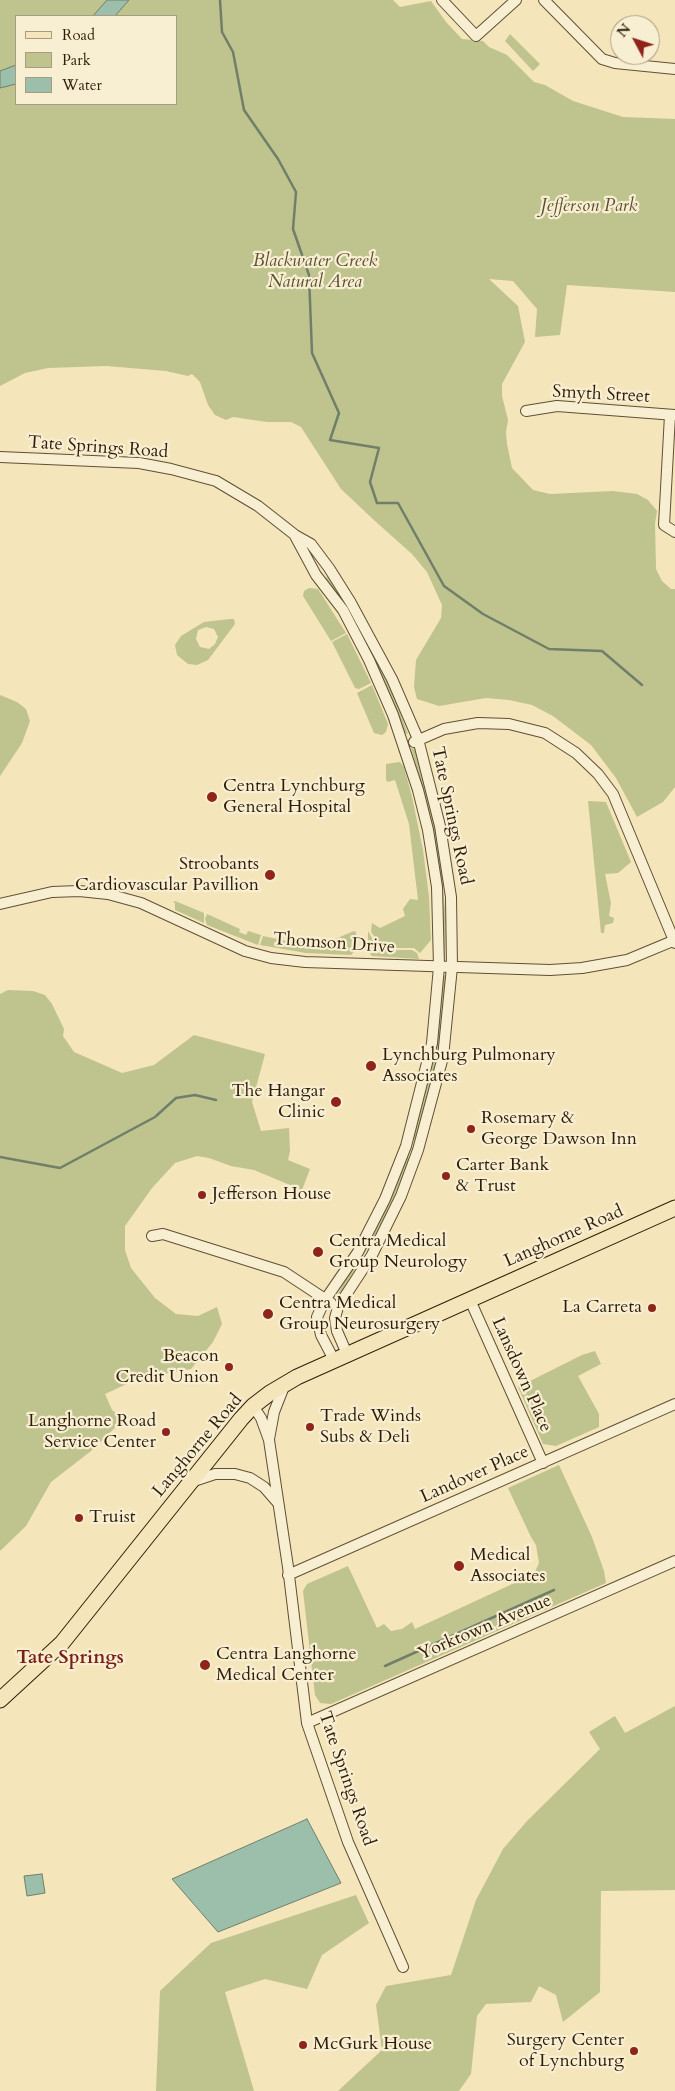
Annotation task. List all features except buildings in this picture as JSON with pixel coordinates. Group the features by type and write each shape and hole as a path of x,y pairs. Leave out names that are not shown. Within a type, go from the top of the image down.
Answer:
{"main road":[{"name":"Langhorne Road","path":"0,1700 73,1631 253,1406 286,1383 341,1357 675,1208"}],"street":[{"path":"442,0 476,36 516,0"},
{"path":"544,0 602,59 615,63 675,69"},
{"name":"Smyth Street","path":"526,411 557,406 672,415"},
{"path":"672,415 664,525 675,532"},
{"name":"Tate Springs Road","path":"0,457 139,463 216,481 258,506 295,535 311,544 329,568 392,679 418,738 432,790 447,861 451,897 452,967 443,1057 418,1150 401,1196 372,1255 338,1306"},
{"name":"Tate Springs Road","path":"295,535 316,575 343,610 369,660 402,737 418,790 437,887 439,967 432,1043 406,1146 384,1199 358,1252 325,1300 317,1317 321,1335 341,1357"},
{"path":"405,749 418,738 444,729 478,723 509,724 545,733 576,753 598,774 613,794 675,941"},
{"path":"402,737 418,738"},
{"name":"Thomson Drive","path":"0,904 52,892 79,891 108,894 141,903 245,951 271,958 305,962 517,970 582,968 627,960 675,941"},
{"path":"152,1236 163,1234 284,1272 325,1300 338,1306 335,1318 341,1357"},
{"name":"Lansdown Place","path":"470,1300 543,1463"},
{"name":"Tate Springs Road","path":"269,1440 274,1412 286,1383"},
{"name":"Landover Place","path":"288,1575 675,1404"},
{"name":"Tate Springs Road","path":"253,1406 261,1418 269,1440 279,1503 307,1723 348,1842 404,1967"},
{"path":"190,1483 215,1474 235,1474 250,1478 264,1488 279,1503"},
{"name":"Yorktown Avenue","path":"307,1723 675,1561"}],"green space":[{"path":"0,0 393,0 400,7 431,1 446,22 462,39 483,41 489,47 507,55 534,82 545,85 573,101 623,117 675,119 675,292 567,285 560,335 535,337 537,309 513,281 489,279 518,306 525,342 502,384 502,396 508,420 507,444 512,468 533,490 550,494 613,491 637,494 648,500 657,511 655,524 656,569 662,581 671,589 675,589 675,787 663,802 637,817 616,778 591,745 553,716 532,705 509,700 486,698 439,706 417,699 414,687 416,660 441,618 442,605 427,572 412,554 341,489 301,427 291,422 267,422 233,417 226,420 215,415 208,405 200,382 192,374 188,376 166,371 106,366 48,368 25,373 0,386"},
{"path":"510,34 540,64 533,71 505,41"},
{"path":"327,576 353,614 373,651 392,691 408,734 405,733 388,693 349,616 326,579"},
{"path":"309,588 318,589 346,633 331,641 303,596 304,591"},
{"path":"234,619 235,624 208,660 197,665 188,664 177,655 175,645 181,636 204,622","holes":["206,627 214,629 218,637 215,644 209,649 200,647 196,639 198,630"]},
{"path":"347,634 371,683 359,689 355,688 332,642"},
{"path":"372,685 388,724 386,732 382,735 374,733 357,693"},
{"path":"0,695 17,702 26,709 30,721 22,743 0,776"},
{"path":"411,748 415,749 439,847 446,920 445,959 425,797"},
{"path":"400,762 404,767 412,797 423,850 429,897 431,940 420,953 414,948 393,948 388,946 378,941 371,932 372,923 380,928 405,916 403,909 410,899 418,900 409,824 395,780 388,782 386,780 386,764"},
{"path":"588,801 606,802 631,862 618,873 605,874 611,903 609,916 614,918 613,923 605,925 604,933 601,933"},
{"path":"175,901 204,913 204,923 175,910 175,903 173,902"},
{"path":"207,914 240,929 239,932 246,935 248,931 261,935 258,945 207,925 205,919"},
{"path":"354,931 356,932 356,949 351,955 306,953 260,945 263,936 291,942 323,944"},
{"path":"368,931 373,940 383,947 394,950 412,950 417,953 419,959 372,956 368,950"},
{"path":"443,975 446,976 443,1013 436,1061 426,1107 414,1141 412,1139 432,1060"},
{"path":"8,990 33,991 45,995 52,1004 64,1029 63,1036 74,1052 122,1073 154,1065 194,1035 265,1054 252,1102 261,1131 289,1128 290,1151 288,1160 310,1169 302,1190 254,1170 231,1166 197,1156 175,1163 152,1188 125,1226 125,1250 131,1268 155,1298 176,1314 198,1316 217,1307 222,1324 213,1342 191,1369 140,1378 105,1394 112,1410 124,1419 91,1451 51,1482 26,1526 0,1551 0,994"},
{"path":"406,1156 410,1158 402,1179 376,1234 342,1291 336,1297 361,1253"},
{"path":"595,1351 601,1364 578,1376 599,1414 599,1427 556,1446 543,1444 518,1387 582,1355"},
{"path":"559,1465 592,1537 604,1571 606,1583 331,1704 320,1703 315,1695 303,1591 307,1584 348,1566 377,1628 384,1624 391,1631 402,1629 412,1622 415,1629 534,1574 539,1563 536,1545 508,1488"},
{"path":"675,1706 675,1890 601,1891 600,1992 563,2022 556,1995 539,1986 531,2002 486,2004 477,2016 471,2074 459,2091 338,2091 382,2050 376,2005 386,1986 451,1975 476,1900 503,1849 527,1821 600,1749 589,1732 615,1716 625,1733"},
{"path":"356,1895 369,1923 322,1955 307,1989 265,1979 225,1992 254,2091 156,2091 160,1991 211,1943"}],"water":[{"path":"107,0 129,0 116,15 94,15"},
{"path":"15,65 15,84 0,88 0,71"},
{"path":"307,1819 341,1883 218,1932 172,1879"},
{"path":"42,1874 45,1893 27,1896 24,1876"}],"waterway":[{"path":"220,0 222,32 233,52 244,110 278,159 296,192 293,229 309,275 312,353 339,413 330,440 379,448 370,482 377,503 398,503 444,586 483,614 549,649 602,651 642,685"},
{"path":"0,1157 60,1168 155,1117 176,1098 195,1095 216,1100"},
{"path":"385,1666 554,1590"}],"place":[{"name":"Centra Lynchburg General Hospital","path":"212,797"},
{"name":"Stroobants Cardiovascular Pavillion","path":"270,875"},
{"name":"Lynchburg Pulmonary Associates","path":"371,1066"},
{"name":"The Hangar Clinic","path":"336,1102"},
{"name":"Rosemary & George Dawson Inn","path":"471,1129"},
{"name":"Carter Bank & Trust","path":"446,1176"},
{"name":"Jefferson House","path":"202,1195"},
{"name":"Centra Medical Group Neurology","path":"318,1252"},
{"name":"La Carreta","path":"652,1308"},
{"name":"Centra Medical Group Neurosurgery","path":"268,1314"},
{"name":"Beacon Credit Union","path":"229,1367"},
{"name":"Trade Winds Subs & Deli","path":"310,1427"},
{"name":"Langhorne Road Service Center","path":"166,1432"},
{"name":"Truist","path":"79,1518"},
{"name":"Medical Associates","path":"459,1566"},
{"name":"Centra Langhorne Medical Center","path":"205,1665"},
{"name":"McGurk House","path":"303,2045"},
{"name":"Surgery Center of Lynchburg","path":"634,2051"}],"district":[{"name":"Tate Springs","path":"70,1659"}],"park label":[{"name":"Jefferson Park","path":"589,207"},
{"name":"Blackwater Creek Natural Area","path":"315,272"}]}
